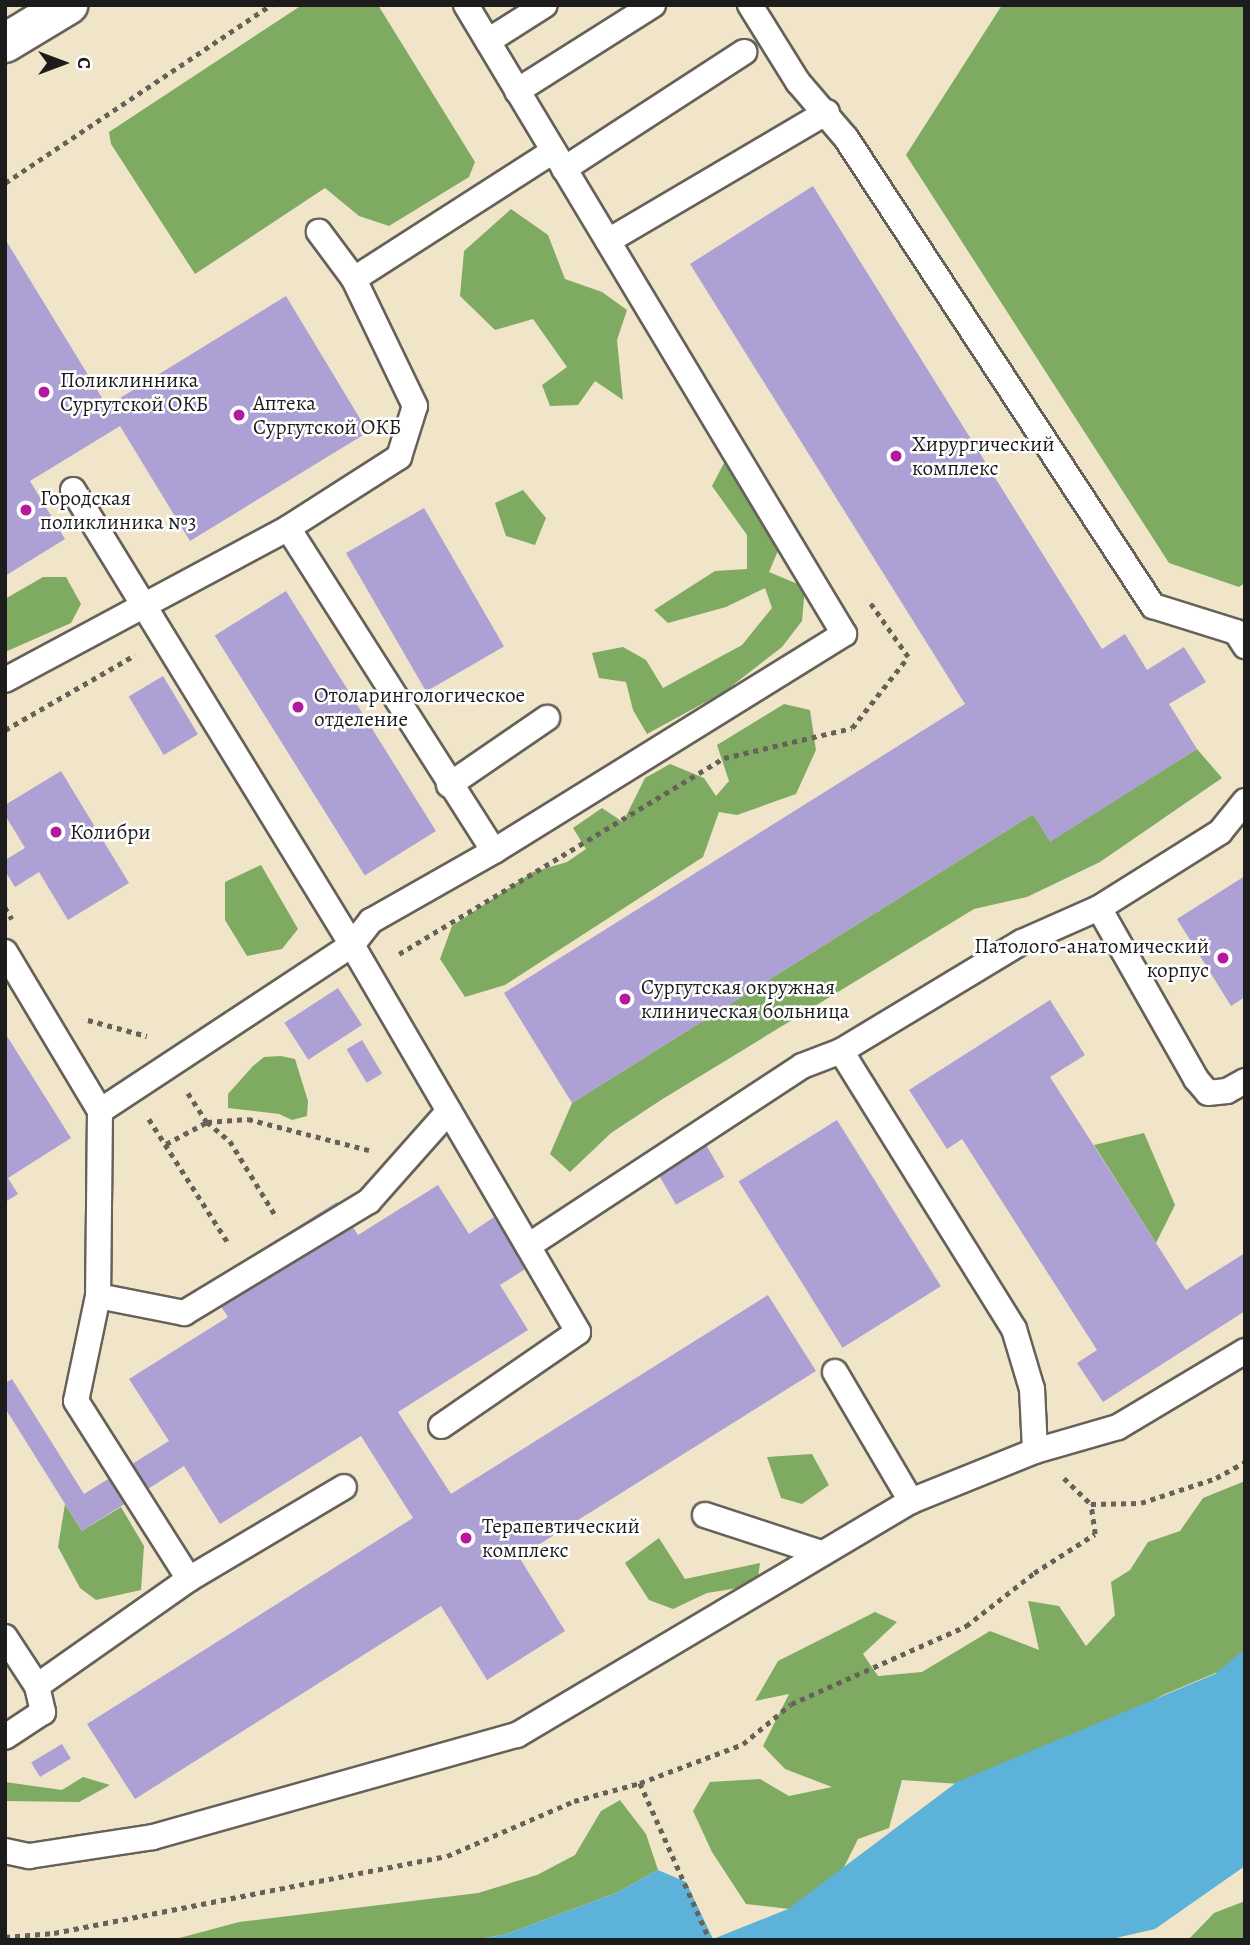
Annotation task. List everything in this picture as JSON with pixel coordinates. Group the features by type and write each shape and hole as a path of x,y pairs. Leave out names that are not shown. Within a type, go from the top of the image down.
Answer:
{"main road":[{"path":"5,43 68,5"}],"lane":[{"path":"100,1111 352,945 371,921 494,851 844,634 466,5"},
{"path":"488,41 545,5"},
{"path":"517,91 653,5"},
{"path":"750,5 798,82 827,112 1153,606 1242,635"},
{"path":"354,279 744,52"},
{"path":"608,241 827,112"},
{"path":"5,680 288,528 399,457 415,406 354,279 319,232"},
{"path":"74,490 142,607 352,945 578,1332 441,1426"},
{"path":"288,528 449,785 494,851"},
{"path":"449,785 547,718"},
{"path":"528,1246 802,1066 841,1051 1022,942 1099,908 1220,832 1245,801"},
{"path":"1099,908 1196,1079 1209,1093 1227,1091 1245,1081"},
{"path":"5,952 100,1111 98,1296 76,1401 189,1579"},
{"path":"841,1051 1014,1329 1032,1389 1035,1451"},
{"path":"98,1296 184,1313 369,1200 449,1111"},
{"path":"5,1850 29,1856 153,1837 517,1735 911,1501 1035,1451 1118,1427 1245,1351"},
{"path":"835,1372 911,1501"},
{"path":"37,1686 189,1579 344,1487"},
{"path":"705,1515 821,1553"},
{"path":"5,1637 37,1686 43,1712 5,1737"}],"path":[{"path":"5,183 271,5"},
{"path":"368,972 723,758 852,727 908,657 860,588"},
{"path":"5,730 163,639"},
{"path":"5,907 19,929"},
{"path":"84,1019 155,1038 207,1122 230,1140 294,1247"},
{"path":"131,1092 248,1274"},
{"path":"166,1144 207,1122 248,1119 406,1159"},
{"path":"5,1937 54,1933 447,1856 574,1801 639,1783 743,1744 791,1704 966,1626 1034,1573 1095,1534 1091,1504 1035,1451"},
{"path":"1091,1504 1141,1503 1216,1478 1245,1462"},
{"path":"639,1783 710,1940"}],"green space":[{"path":"302,5 378,5 475,162 469,177 389,226 359,216 325,188 195,274 111,144 109,132"},
{"path":"1002,5 1245,5 1245,583 1239,587 1169,563 906,155"},
{"path":"511,209 548,235 565,279 602,292 627,310 617,340 623,400 595,381 578,405 550,406 542,385 567,367 533,319 495,330 460,296 464,251"},
{"path":"724,463 752,483 783,539 769,572 805,587 802,621 782,647 724,692 647,734 633,710 626,682 599,678 592,653 623,647 646,660 663,688 742,645 772,608 765,588 726,607 668,623 654,610 715,571 747,569 747,535 712,486"},
{"path":"523,490 546,518 535,545 506,536 495,503"},
{"path":"43,577 66,577 81,604 71,623 5,652 5,599"},
{"path":"784,704 810,710 816,750 796,794 737,815 719,812 703,857 505,985 465,997 440,959 452,926 533,872 567,862 586,849 573,828 602,808 623,822 645,778 670,764 704,778 716,796 729,781 717,745"},
{"path":"1197,749 1222,778 1100,862 1027,897 974,909 661,1100 611,1133 570,1172 550,1154 572,1103 1033,814 1050,841"},
{"path":"261,865 298,929 282,949 247,956 225,920 225,882"},
{"path":"264,1057 295,1059 308,1101 307,1116 292,1120 279,1114 228,1108 228,1094 253,1066"},
{"path":"1144,1133 1175,1205 1156,1243 1094,1145"},
{"path":"812,1454 829,1485 802,1504 781,1498 767,1457"},
{"path":"1245,1481 1245,1651 1225,1669 1163,1695 1045,1757 974,1785 902,1780 889,1828 858,1839 838,1879 789,1909 746,1904 712,1852 693,1811 710,1782 760,1779 789,1796 832,1787 785,1769 763,1746 789,1694 755,1701 778,1661 875,1612 897,1622 863,1654 878,1676 922,1672 990,1631 1039,1650 1028,1601 1059,1606 1086,1646 1115,1615 1111,1582 1130,1570 1148,1542 1180,1531 1203,1498"},
{"path":"65,1504 82,1531 121,1507 144,1546 141,1590 96,1600 80,1588 58,1547"},
{"path":"659,1538 685,1579 760,1563 757,1585 707,1593 673,1609 649,1600 625,1563"},
{"path":"83,1777 110,1785 79,1802 5,1801 5,1782 62,1790"},
{"path":"620,1800 646,1834 658,1870 616,1893 507,1934 474,1940 172,1940 239,1922 478,1893 537,1875 575,1855 601,1811"},
{"path":"1245,1901 1245,1940 1188,1940 1214,1913"}],"water":[{"path":"1245,1649 1245,1866 1155,1929 1107,1940 474,1940 507,1934 616,1893 658,1870 686,1882 713,1939 788,1909 957,1782 1215,1674"}],"building":[{"path":"813,186 1102,649 1125,634 1147,670 1184,647 1206,682 1169,704 1197,749 1050,842 1033,814 572,1103 504,993 965,704 690,264"},
{"path":"5,239 107,406 286,296 368,432 190,541 120,426 30,481 65,539 5,576"},
{"path":"424,508 504,647 426,692 346,553"},
{"path":"286,591 436,831 365,876 215,636"},
{"path":"163,676 198,734 164,755 129,697"},
{"name":"Колибри","path":"61,771 129,883 68,920 39,872 15,887 5,871 5,860 25,848 5,815 5,805"},
{"name":"Патолого-анатомический корпус","path":"1245,876 1245,997 1231,1006 1177,919"},
{"path":"338,988 362,1025 308,1060 284,1023"},
{"path":"1050,1000 1085,1055 1050,1077 1186,1290 1245,1253 1245,1311 1103,1402 1077,1363 1097,1350 962,1139 947,1149 909,1090"},
{"path":"5,1033 71,1138 8,1178 18,1194 5,1202"},
{"path":"362,1040 382,1073 367,1083 347,1049"},
{"path":"837,1120 941,1286 842,1348 739,1181"},
{"path":"705,1143 724,1177 676,1205 657,1171"},
{"path":"438,1185 469,1234 494,1217 527,1268 500,1285 528,1330 398,1412 451,1494 768,1295 816,1371 519,1557 565,1631 487,1680 441,1606 135,1799 87,1724 413,1518 361,1436 220,1524 184,1466 82,1531 5,1408 5,1383 12,1379 84,1494 169,1441 129,1379 228,1317 206,1284 337,1202 358,1235"},
{"path":"62,1744 71,1759 40,1777 31,1763"}],"place":[{"name":"Поликлинника Сургутской ОКБ","path":"44,392"},
{"name":"Аптека Сургутской ОКБ","path":"239,415"},
{"name":"Хирургический комплекс","path":"896,456"},
{"name":"Городская поликлиника №3","path":"26,510"},
{"name":"Отоларингологическое отделение","path":"298,707"},
{"name":"Колибри","path":"56,832"},
{"name":"Патолого-анатомический корпус","path":"1223,958"},
{"name":"Сургутская окружная клиническая больница","path":"625,999"},
{"name":"Терапевтический комплекс","path":"466,1538"}]}
